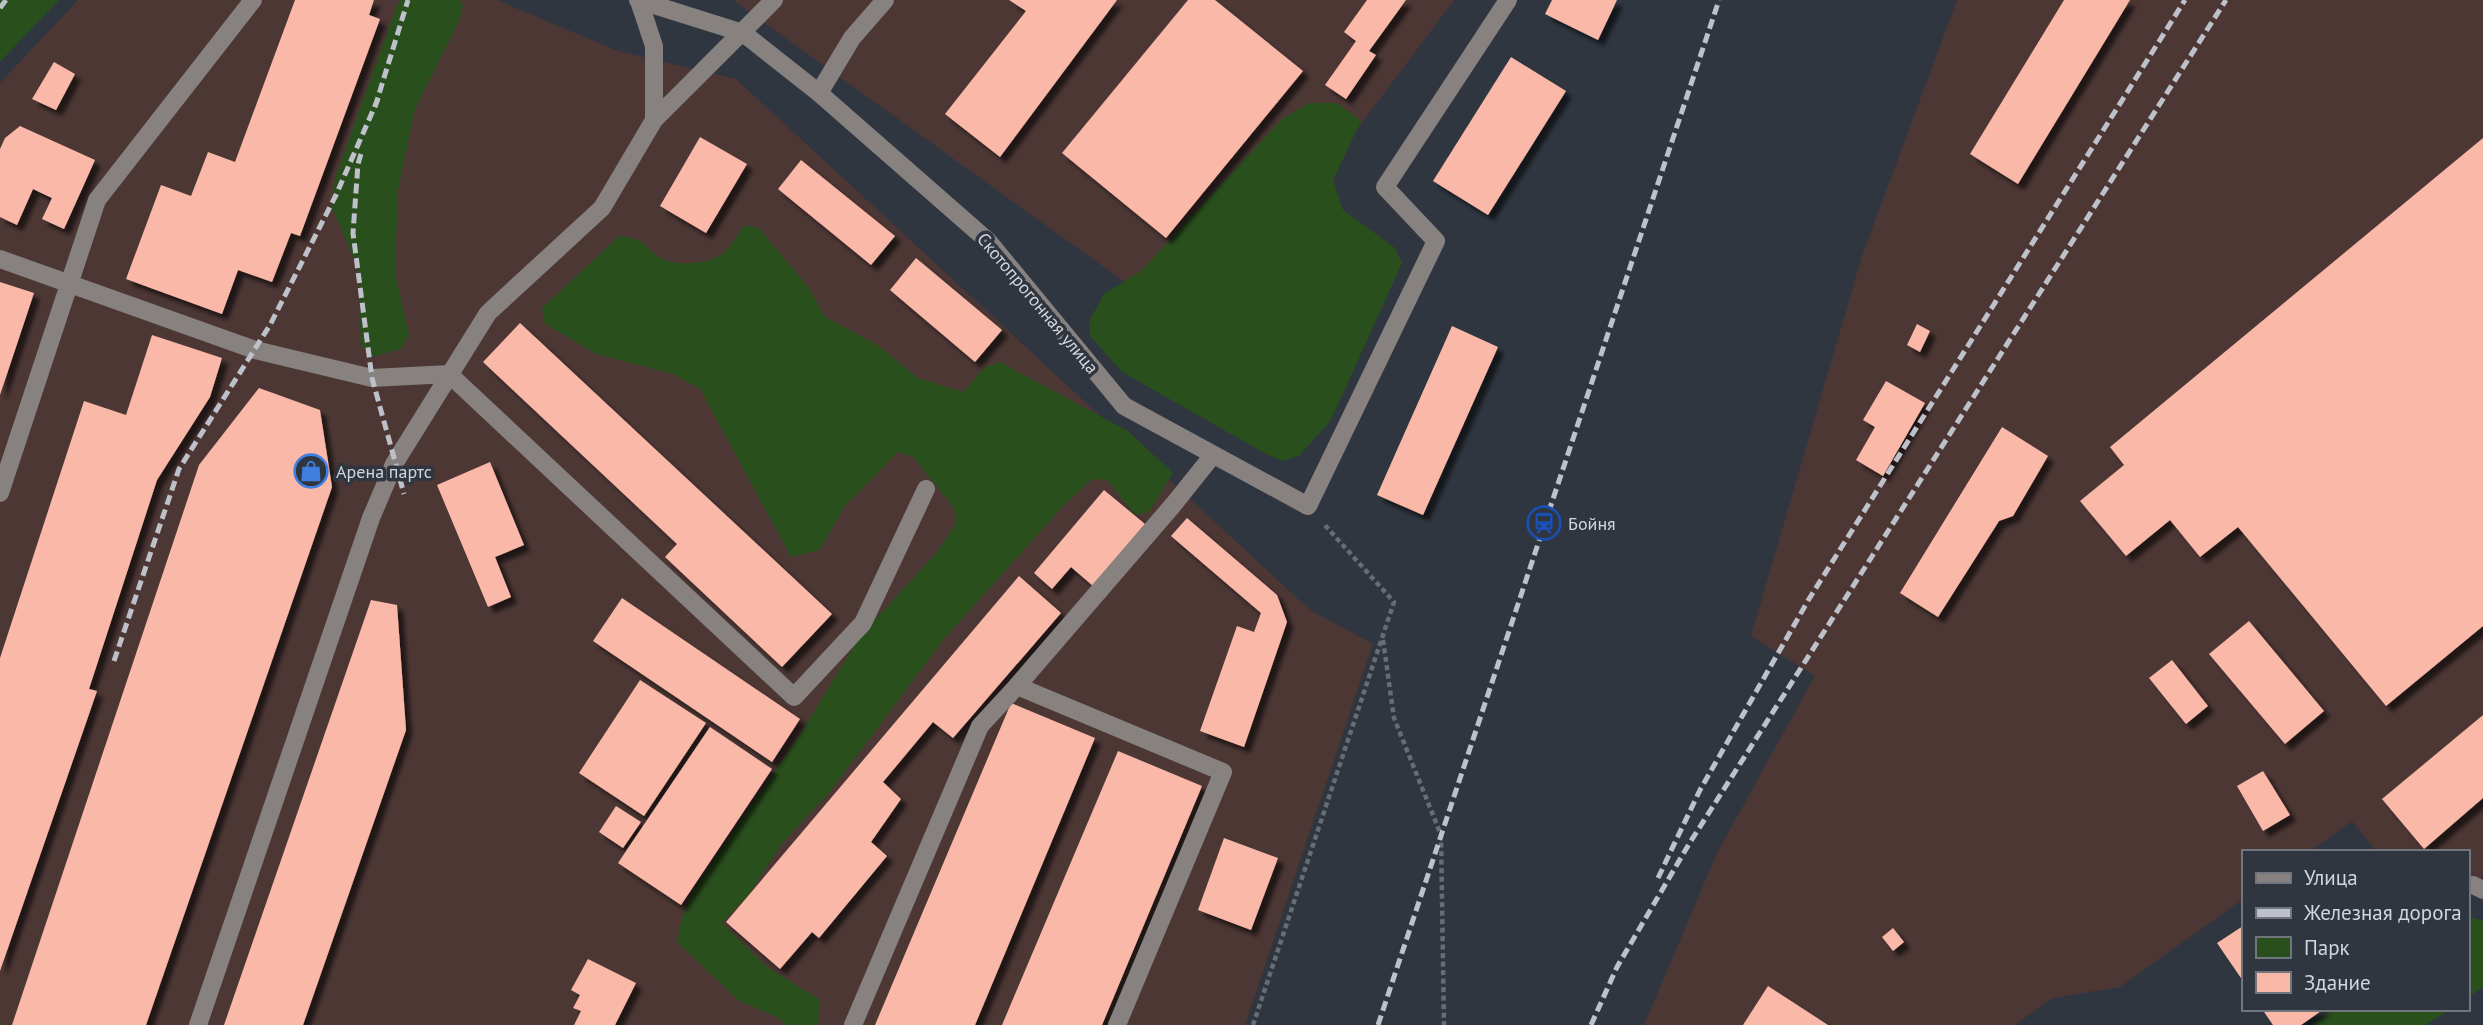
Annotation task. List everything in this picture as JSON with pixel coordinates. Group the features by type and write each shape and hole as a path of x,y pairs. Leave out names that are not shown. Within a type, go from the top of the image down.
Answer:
{"street":[{"path":"0,493 97,200 253,0"},
{"path":"638,0 654,46 654,120"},
{"name":"Скотопрогонная улица","path":"638,0 743,33 819,93 988,241 1124,406 1308,506"},
{"path":"198,1025 371,518 394,464 488,313 602,208 654,120 774,0"},
{"path":"819,93 852,38 884,0"},
{"path":"1308,506 1436,241 1385,187 1508,0"},
{"path":"0,258 255,350 372,378 449,374 794,697 863,623 926,489"},
{"path":"853,1025 980,726 1173,505 1213,455"},
{"path":"1017,686 1223,772 1117,1025"}],"path":[{"path":"1252,1025 1394,602 1308,506"},
{"path":"1383,636 1394,718 1441,835 1444,1025"}],"shaded area":[{"path":"78,0 497,0 618,51 736,79 1310,610 1373,644 1245,1025 0,1025 0,83"},
{"path":"733,0 1454,0 1201,337"},
{"path":"1957,0 2483,0 2483,877 2469,888 2469,850 2375,850 2352,821 2312,850 2242,850 2242,900 2120,987 2052,998 2015,1025 1644,1025 1717,853 1815,676 1751,636 1862,256"}],"green space":[{"path":"0,0 59,0 0,62"},
{"path":"401,0 460,0 463,6 459,21 415,109 398,190 395,273 409,335 401,349 371,357 361,345 358,268 332,208 335,178"},
{"path":"1309,103 1337,103 1361,121 1333,180 1343,210 1395,248 1402,263 1331,420 1299,456 1283,461 1122,372 1090,336 1089,321 1104,294 1141,271 1282,119"},
{"path":"744,225 759,228 809,288 824,316 879,346 918,378 963,392 985,367 1000,362 1128,431 1173,473 1149,512 1135,515 1106,479 1091,480 1066,503 944,639 829,793 783,842 749,894 722,923 766,966 820,1000 818,1025 786,1025 780,1019 738,1000 677,942 681,921 692,892 797,739 861,635 937,552 956,523 954,508 913,457 898,452 844,507 820,550 791,557 700,389 673,374 596,354 544,323 542,308 619,236 640,241 668,261 694,263 712,259 725,252"},
{"path":"2469,918 2483,921 2483,987 2469,997"},
{"path":"2331,1011 2447,1011 2426,1025 2310,1025"}],"building":[{"path":"295,0 374,0 369,15 380,19 300,236 291,233 272,282 238,270 222,314 126,279 161,185 191,196 208,152 235,162"},
{"path":"1009,0 1117,0 1000,157 945,114 1026,11"},
{"path":"1188,0 1215,0 1303,71 1166,238 1062,153"},
{"path":"1367,0 1406,0 1369,51 1376,55 1346,99 1325,85 1356,41 1344,32"},
{"path":"1552,0 1617,0 1598,40 1545,14"},
{"path":"2064,0 2130,0 2018,184 1970,154"},
{"path":"1511,57 1566,91 1488,215 1433,181"},
{"path":"54,62 75,74 56,110 32,99"},
{"path":"20,126 95,160 64,229 42,219 52,198 33,189 17,225 0,217 0,149 5,138"},
{"path":"700,137 747,164 706,233 660,206"},
{"path":"2483,138 2483,626 2386,706 2238,527 2200,557 2170,520 2126,556 2080,501 2124,465 2110,447"},
{"path":"801,160 895,236 871,265 778,189"},
{"path":"916,258 1002,330 975,362 890,290"},
{"path":"0,282 34,293 0,395"},
{"path":"520,323 832,614 782,667 665,557 677,544 483,362"},
{"path":"1917,324 1930,331 1920,352 1907,345"},
{"path":"1452,326 1498,347 1423,515 1377,495"},
{"path":"152,335 222,358 210,397 157,480 89,689 97,691 0,971 0,658 84,401 126,415"},
{"path":"1886,381 1925,403 1883,476 1856,460 1875,427 1863,420"},
{"path":"259,388 320,410 332,487 146,1025 12,1025 199,465"},
{"path":"2002,427 2048,456 2013,516 1999,521 1938,617 1900,593"},
{"path":"490,462 524,545 495,557 511,597 488,607 437,485"},
{"path":"1104,490 1145,524 1093,586 1071,567 1052,589 1034,573"},
{"path":"1187,518 1277,595 1287,622 1244,747 1200,731 1237,626 1254,632 1261,613 1171,536"},
{"path":"1019,576 1061,613 953,738 933,722 883,782 901,799 871,842 887,856 819,938 812,932 780,969 726,922"},
{"path":"622,598 800,719 772,762 593,641"},
{"path":"371,600 397,605 406,730 303,1025 224,1025"},
{"path":"2249,621 2324,711 2285,744 2209,654"},
{"path":"2172,660 2208,706 2186,724 2149,678"},
{"path":"640,680 706,723 644,816 579,773"},
{"path":"1011,703 1095,738 975,1025 875,1025"},
{"path":"2483,715 2483,798 2424,849 2382,799"},
{"path":"710,727 772,769 681,905 618,863"},
{"path":"1118,751 1202,786 1102,1025 1002,1025"},
{"path":"2263,771 2290,815 2263,831 2237,786"},
{"path":"616,806 641,822 623,848 599,832"},
{"path":"1224,838 1278,858 1251,930 1198,910"},
{"path":"2242,927 2242,980 2217,943"},
{"path":"1893,928 1904,942 1893,951 1882,937"},
{"path":"588,959 636,983 615,1025 574,1025 581,1011 573,1008 580,995 571,990"},
{"path":"1768,986 1828,1025 1743,1025"},
{"path":"2263,1011 2321,1011 2301,1025 2273,1025"}],"railway":[{"path":"0,8 6,0"},
{"path":"375,107 408,0"},
{"path":"1378,1025 1719,0"},
{"path":"1658,878 1700,790 1809,599 2185,0"},
{"path":"1591,1025 1617,967 1689,844 2226,0"},
{"path":"114,661 179,469 270,325 336,195 378,99"},
{"path":"361,154 353,233 372,378 404,494"}],"place":[{"name":"Арена партс","path":"311,471"},
{"name":"Бойня","path":"1544,523"}]}
